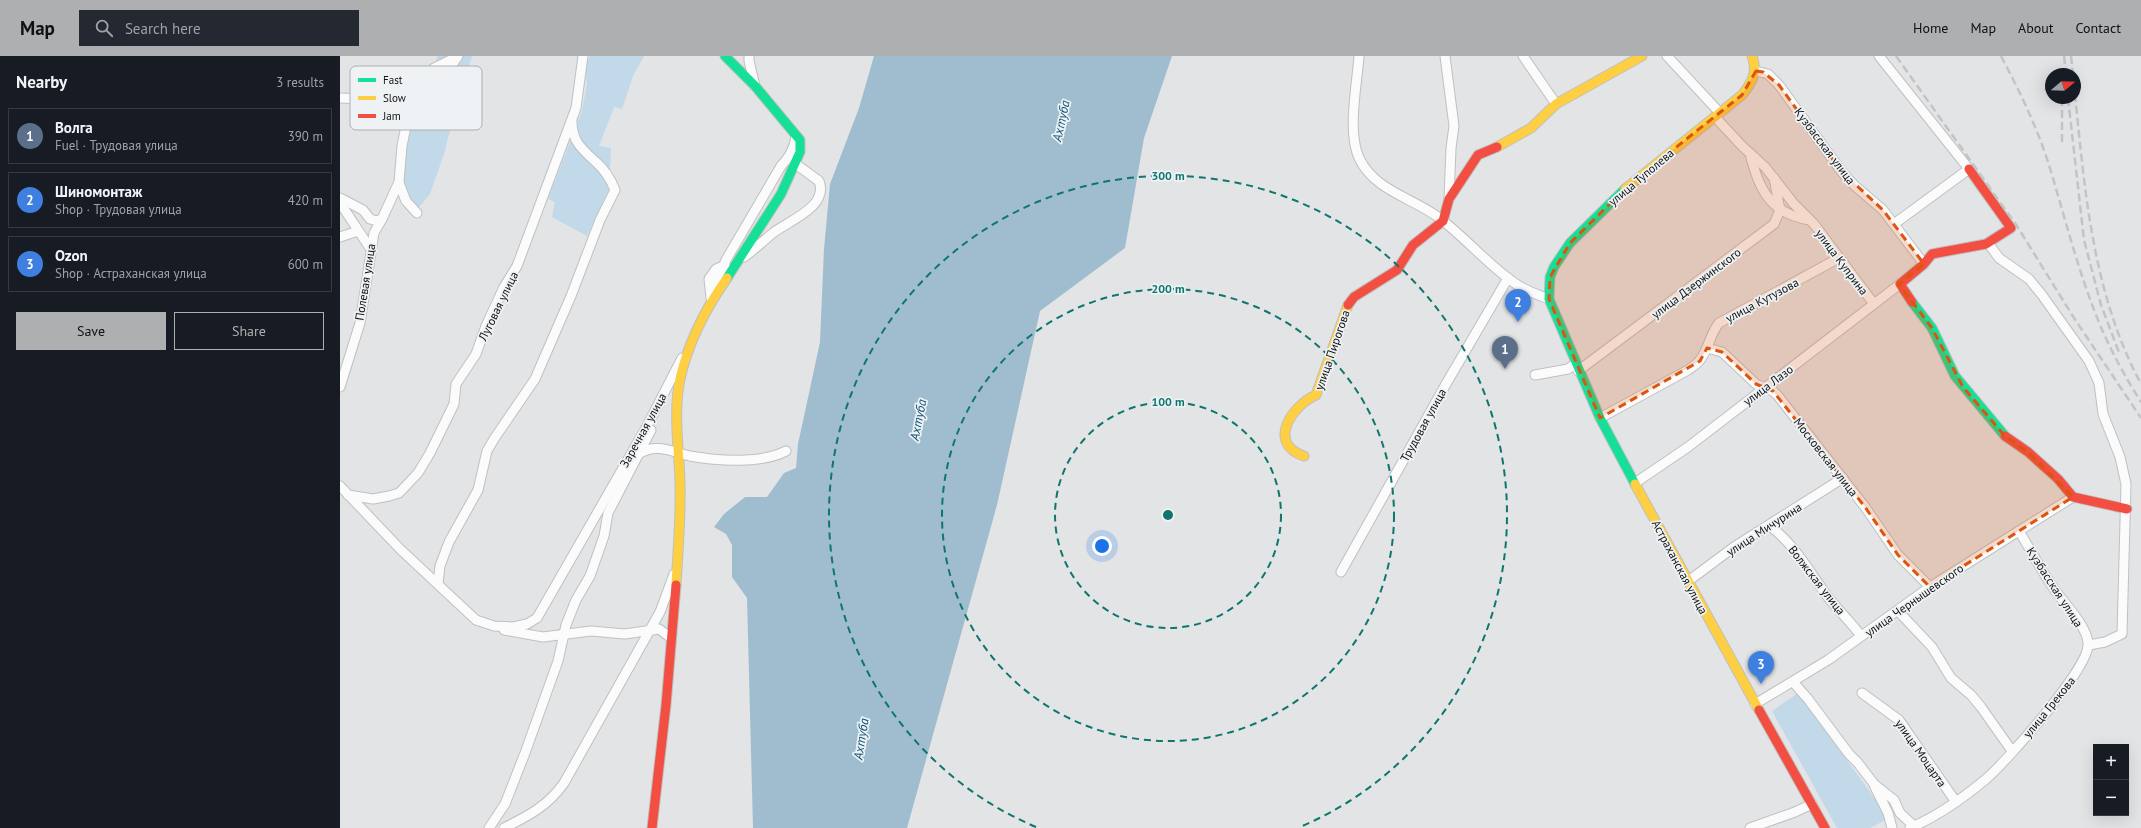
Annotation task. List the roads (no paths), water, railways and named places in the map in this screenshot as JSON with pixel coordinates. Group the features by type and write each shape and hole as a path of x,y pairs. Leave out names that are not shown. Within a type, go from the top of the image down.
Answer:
{"street":[{"path":"438,66 457,56"},
{"name":"Полевая улица","path":"451,66 457,56"},
{"name":"Луговая улица","path":"348,495 380,499 398,492 418,473 430,453 454,404 456,384 476,354 486,326 504,286 517,266 576,108 583,56"},
{"path":"712,299 770,214 797,165 803,146 800,140 755,86 725,56"},
{"path":"750,56 749,61 755,86"},
{"path":"1359,56 1354,141 1360,159 1376,180 1388,190 1428,210 1443,221 1508,278 1529,291 1549,299"},
{"path":"1443,221 1449,199 1451,148 1454,126 1445,56"},
{"path":"1523,56 1556,104"},
{"path":"1449,199 1478,155 1484,150 1512,140 1549,113 1556,104 1642,56"},
{"name":"улица Куприна","path":"1667,56 1810,220 1874,304"},
{"path":"1752,56 1756,71"},
{"path":"1879,56 1969,169 2011,228 1988,242 1966,250 1932,254 1928,257 1924,264 1900,284 1932,328 1955,376 1962,387 2004,435 2028,452 2058,479 2073,497 2127,510"},
{"name":"улица Туполева","path":"1549,299 1550,278 1554,267 1570,243 1631,183 1718,115 1751,85 1756,71"},
{"name":"Кузбасская улица","path":"1756,71 1768,74 1775,81 1842,172 1855,186 1883,210 1924,264"},
{"path":"340,98 350,98"},
{"path":"438,584 440,566 449,542 478,490 487,452 494,439 535,379 571,296 597,226 615,190 604,171 578,145 572,131 572,118"},
{"name":"Полевая улица","path":"405,130 399,167 399,182 406,201 417,213"},
{"path":"652,828 671,638 676,571 680,497 678,385 688,351 712,299 723,266 781,166 788,159 794,149 796,137"},
{"name":"улица Куприна","path":"1750,153 1757,180 1763,191 1780,210 1792,216 1810,220"},
{"path":"723,266 739,260 816,203 821,191 819,182 797,165"},
{"path":"1894,224 1969,169"},
{"path":"1774,178 1780,210"},
{"name":"Полевая улица","path":"340,387 360,323 369,268 370,248 374,233 399,182"},
{"path":"340,198 360,208 370,219 378,221 382,219"},
{"path":"340,203 370,248"},
{"name":"улица Дзержинского","path":"1535,375 1577,368 1774,224 1780,210"},
{"name":"улица Пирогова","path":"1304,456 1291,451 1287,446 1286,439 1288,420 1298,405 1316,395 1348,304 1354,296 1396,270 1413,245 1443,221"},
{"path":"340,237 358,231"},
{"path":"1988,242 2005,264 2029,279 2089,361 2099,384 2103,414 2120,457 2126,484 2127,510 2122,634 2104,642 2088,645"},
{"name":"улица Кутузова","path":"1600,418 1688,370 1700,361 1707,348 1711,332 1719,323 1839,258"},
{"name":"Трудовая улица","path":"1341,572 1446,384 1508,278"},
{"name":"улица Лазо","path":"1635,483 1688,447 1764,387 1900,284"},
{"name":"Астраханская улица","path":"1549,299 1577,368 1600,418 1688,582 1825,828"},
{"name":"Заречная улица","path":"537,618 646,428 700,323"},
{"name":"Московская улица","path":"1707,348 1722,352 1756,384 1773,391 1778,396 1843,478 1898,555 1930,587"},
{"path":"489,828 502,809 525,753 558,661 564,635 576,600 590,576 604,536 608,513 618,490 640,453 666,389"},
{"path":"640,453 648,449 657,448 667,449 679,453 733,461 778,455 786,451"},
{"name":"улица Мичурина","path":"1688,582 1734,547 1770,526 1843,478"},
{"path":"340,486 400,549 476,620 498,626 509,631 543,637 590,631 625,634 659,629 664,631 671,638"},
{"name":"улица Чернышевского","path":"1755,704 1793,682 1898,611 1930,587 2073,497"},
{"name":"Волжская улица","path":"1770,526 1781,535 1861,636"},
{"name":"Кузбасская улица","path":"2019,531 2053,587 2080,624 2088,645"},
{"path":"504,828 540,809 556,794 660,612 676,571"},
{"path":"1898,611 1932,647 1952,678 1971,695 1981,707 2012,751"},
{"path":"498,626 513,627 527,624 537,618"},
{"path":"537,618 535,628 543,637"},
{"name":"улица Грекова","path":"1912,827 1934,817 1956,802 1996,770 2060,696 2077,672 2088,645"},
{"path":"1793,682 1874,784 1888,813 1892,828"},
{"name":"улица Моцарта","path":"1862,693 1900,720 1956,802"},
{"path":"1874,784 1894,800 1900,813 1912,827"},
{"path":"1750,828 1795,812 1812,804"}],"water":[{"name":"Ахтуба","path":"874,56 1172,56 1144,138 1125,248 1040,311 997,505 907,828 753,828 747,598 732,577 732,545 726,534 714,527 724,514 745,497 767,497 784,473 796,468 798,444 820,342 824,249 830,184 859,108"}],"railway":[{"path":"1896,56 2017,226 2074,318 2141,418"},
{"path":"2001,56 2027,108 2043,148 2054,180 2080,271 2103,332 2114,356 2141,402"},
{"path":"2064,56 2065,68"},
{"path":"2071,56 2072,68"},
{"path":"2062,104 2062,143"},
{"path":"2069,104 2084,240 2101,305 2120,355"},
{"path":"2076,104 2088,206 2102,279 2112,315 2125,350 2141,384"}],"place":[{"name":"Шиномонтаж","path":"1518,322"},
{"name":"Волга","path":"1505,369"},
{"name":"Ozon","path":"1761,684"}]}
